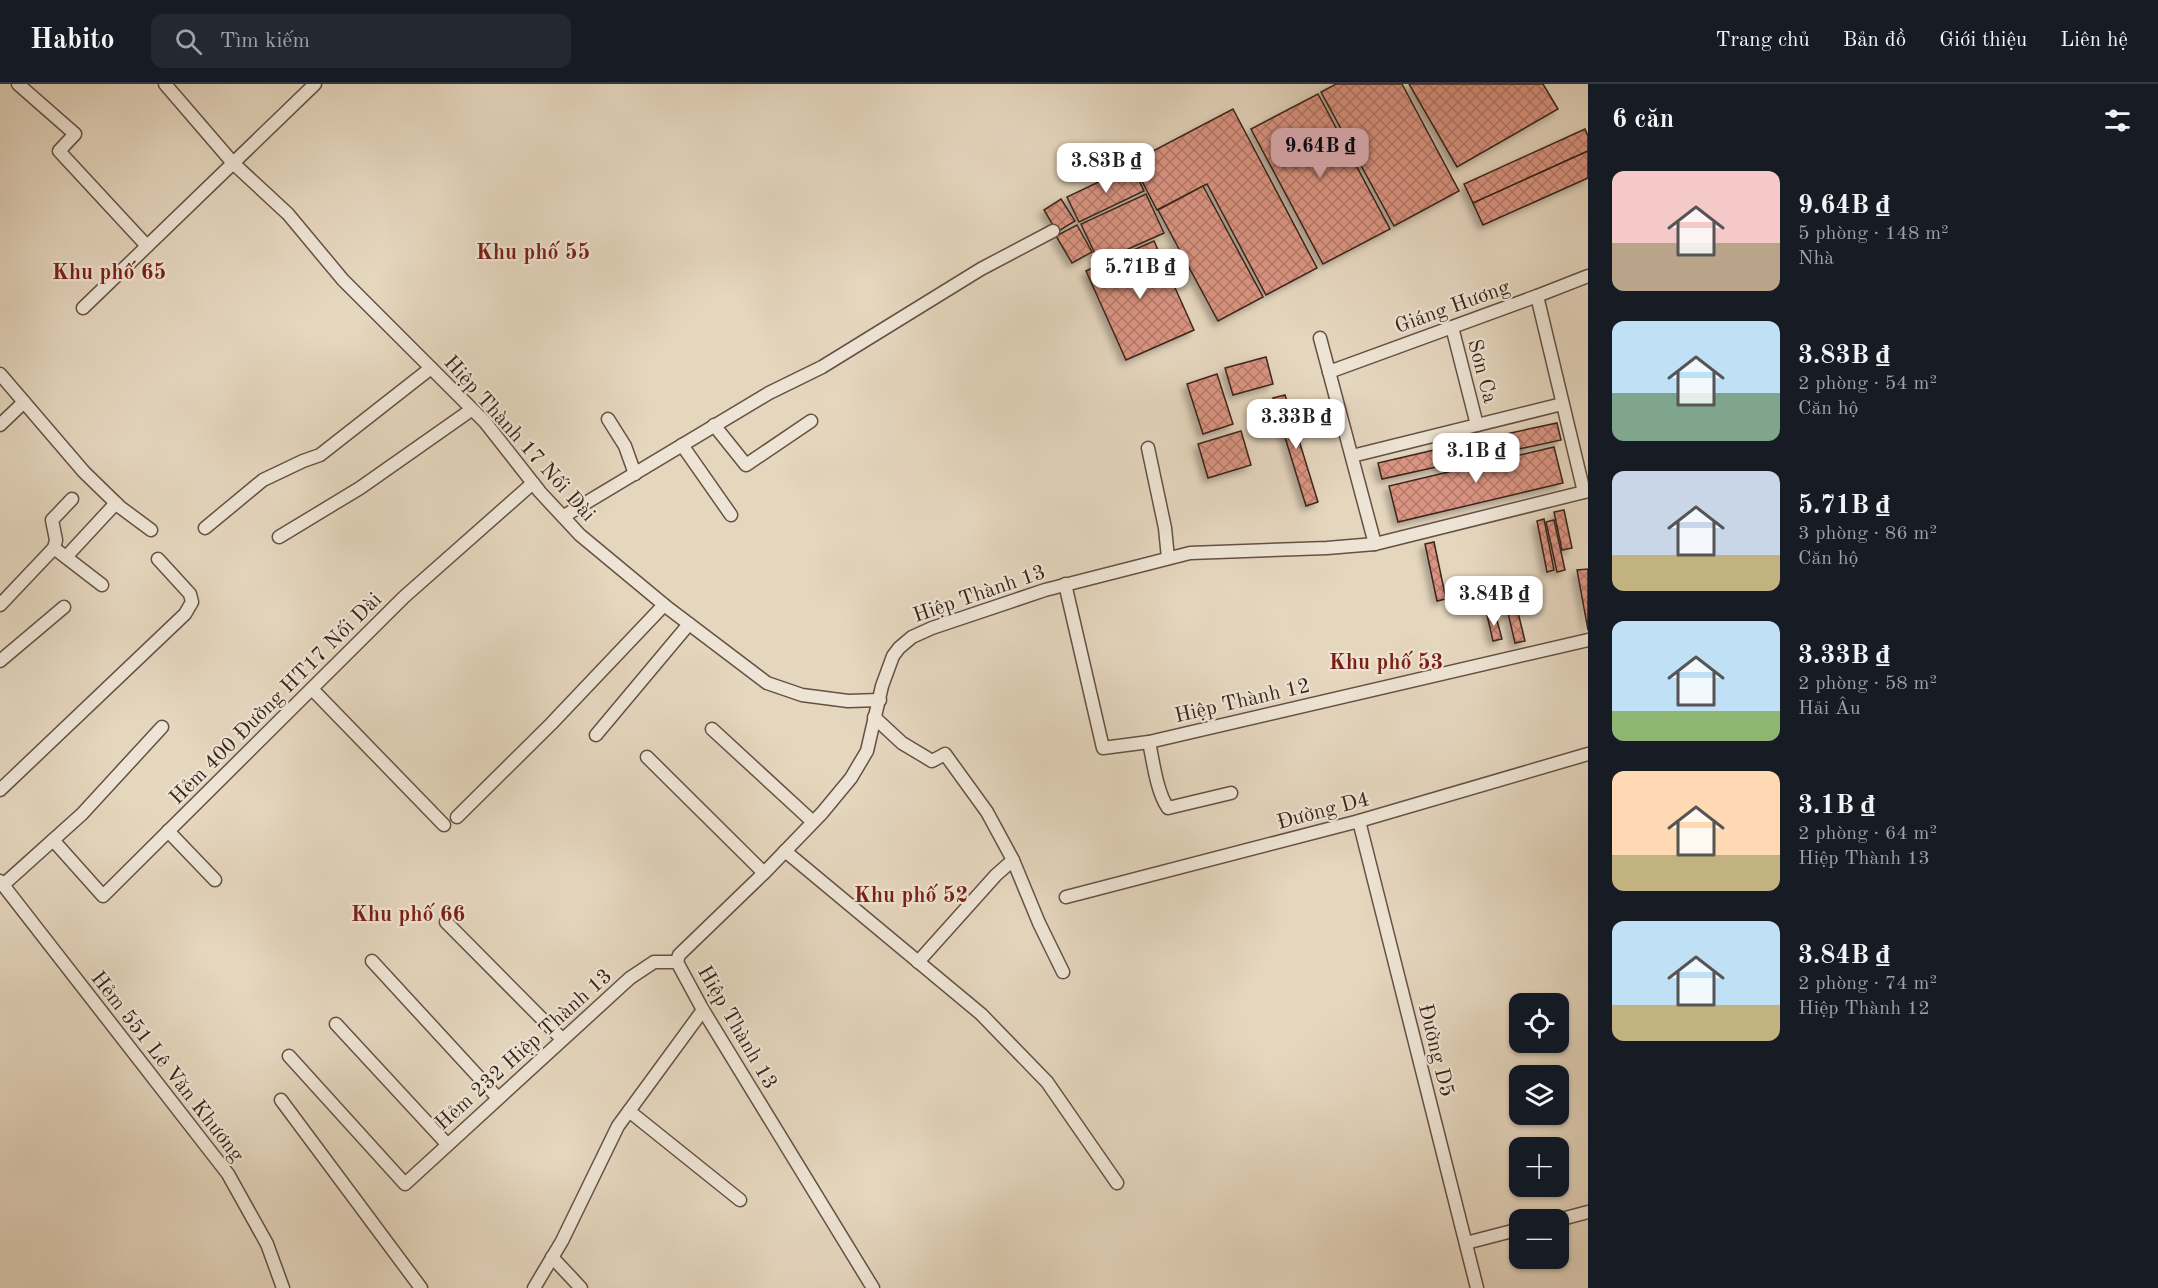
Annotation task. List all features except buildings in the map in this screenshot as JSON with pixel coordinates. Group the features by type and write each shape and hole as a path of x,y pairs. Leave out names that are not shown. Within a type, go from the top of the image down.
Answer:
{"street":[{"path":"18,84 75,134 59,151 147,246"},
{"name":"Hiệp Thành 17 Nối Dài","path":"165,84 233,163 288,214 343,280 485,422 533,483 580,535 664,605 767,683 801,695 848,700 880,700"},
{"path":"83,308 315,84"},
{"path":"564,516 769,393 822,367 981,269 1053,231"},
{"name":"Giáng Hương","path":"1329,372 1588,276"},
{"path":"1537,296 1562,404 1586,492"},
{"name":"Sơn Ca","path":"1452,327 1477,425"},
{"path":"1320,338 1375,544"},
{"path":"205,528 262,480 303,460 320,455 431,368"},
{"path":"0,374 84,472 116,503 151,530"},
{"path":"0,425 24,402"},
{"path":"1352,456 1562,404"},
{"path":"279,537 360,488 471,410"},
{"path":"608,419 626,446 635,474"},
{"path":"714,425 746,465 811,421"},
{"path":"682,445 730,515"},
{"path":"1148,448 1165,528 1168,558"},
{"name":"Hẻm 400 Đường HT17 Nối Dài","path":"53,840 103,896 404,597 533,483"},
{"name":"Hiệp Thành 13","path":"873,1288 703,1010 677,962 679,955 764,873 851,778 867,751 874,717 893,656 899,648 912,637 932,628 1065,584 1190,553 1375,544 1586,492"},
{"path":"0,605 54,548 56,540 52,520 72,499"},
{"path":"66,557 116,503"},
{"path":"54,548 102,585"},
{"path":"0,790 185,614 192,602 190,594 158,559"},
{"name":"Hiệp Thành 12","path":"1065,584 1102,748 1149,742 1588,640"},
{"path":"457,817 551,724 664,605"},
{"path":"0,661 64,607"},
{"path":"596,735 689,624"},
{"path":"312,689 444,825"},
{"path":"874,717 902,743 932,761 945,754 987,812 1013,860 1039,923 1063,972"},
{"path":"1,883 82,814 162,727"},
{"path":"712,729 813,822"},
{"path":"1149,742 1157,778 1168,808 1232,793"},
{"name":"Đường D4","path":"1066,897 1359,821 1588,754"},
{"path":"647,757 764,873"},
{"name":"Đường D5","path":"1359,821 1477,1288"},
{"path":"168,831 215,880"},
{"path":"785,851 981,1014 1047,1082 1117,1183"},
{"path":"918,962 996,874 1013,860"},
{"name":"Hẻm 551 Lê Văn Khương","path":"1,883 228,1174 267,1244 283,1288"},
{"path":"446,922 562,1040"},
{"path":"372,962 498,1098"},
{"name":"Hẻm 232 Hiệp Thành 13","path":"289,1056 405,1184 630,978 654,962 677,962"},
{"path":"534,1288 618,1126 703,1010"},
{"path":"336,1024 447,1144"},
{"path":"281,1100 421,1288"},
{"path":"629,1111 740,1200"},
{"path":"1569,1217 1588,1212"},
{"path":"1466,1242 1509,1232"},
{"path":"552,1257 581,1288"}],"district":[{"name":"Khu phố 55","path":"533,251"},
{"name":"Khu phố 65","path":"109,271"},
{"name":"Khu phố 53","path":"1386,661"},
{"name":"Khu phố 52","path":"911,894"},
{"name":"Khu phố 66","path":"408,913"}]}
